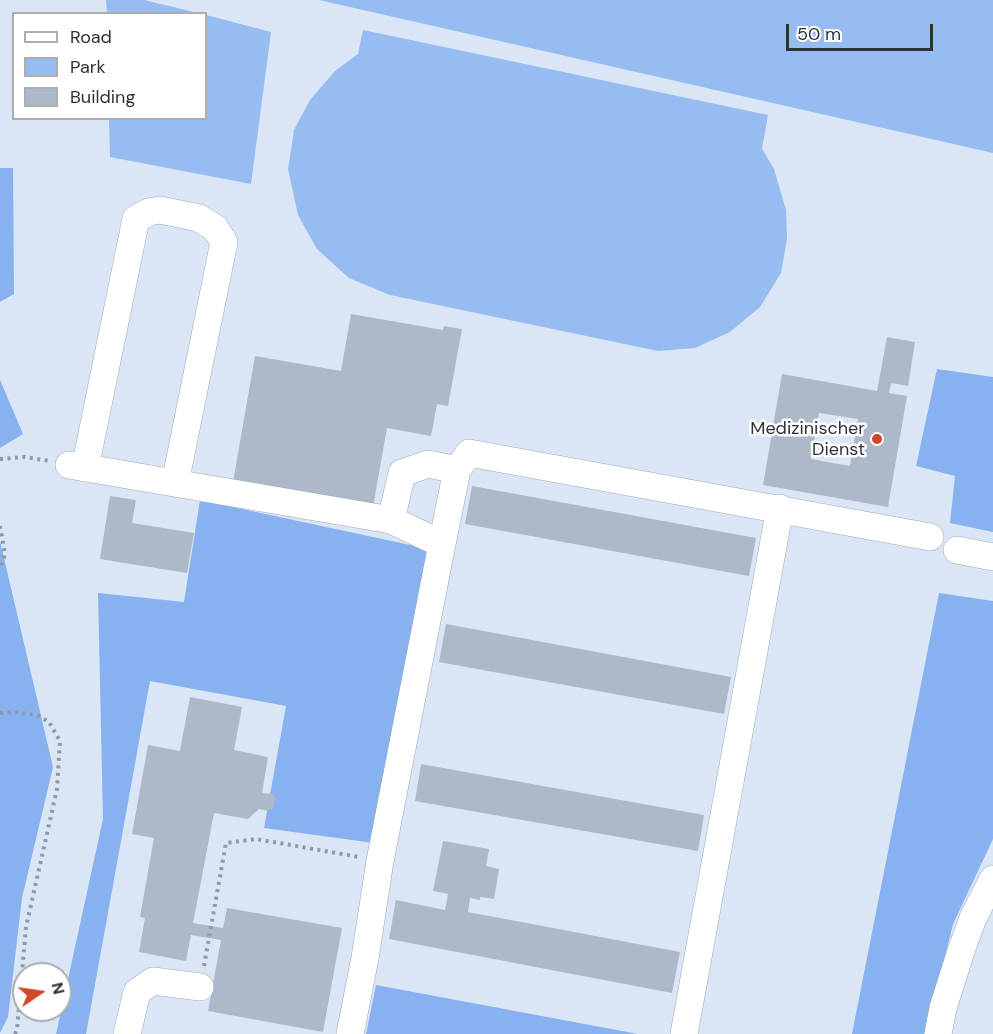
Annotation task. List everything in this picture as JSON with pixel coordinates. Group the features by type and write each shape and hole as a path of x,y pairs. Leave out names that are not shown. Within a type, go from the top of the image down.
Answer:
{"street":[{"path":"175,483 225,242 215,228 199,219 160,210 149,212 136,219 77,466 175,483 391,520 442,544"},
{"path":"350,1034 380,861 457,470 469,453 930,537"},
{"path":"391,520 402,473 428,464 457,470"},
{"path":"684,1034 780,508"},
{"path":"957,550 993,557"},
{"path":"938,1034 943,1008 961,951 993,879"},
{"path":"127,1034 137,992 153,981 200,987"}],"path":[{"path":"0,459 25,457 77,466"},
{"path":"0,526 5,554 0,569"},
{"path":"0,713 13,712 37,716 49,722 60,741 57,789 26,927 15,1034"},
{"path":"200,987 226,843 256,839 380,861"}],"green space":[{"path":"106,0 144,0 194,12 107,12"},
{"path":"319,0 993,0 993,153"},
{"path":"207,15 271,32 251,184 110,157 109,120 207,120"},
{"path":"363,30 768,115 762,149 774,169 786,210 787,239 781,273 760,307 730,332 695,348 658,351 390,295 349,278 317,249 298,215 288,169 294,130 310,100 335,71 358,54"}],"shaded area":[{"path":"0,168 13,168 14,294 0,302"},
{"path":"937,369 993,377 993,532 950,523 955,476 916,466"},
{"path":"0,380 23,434 0,448"},
{"path":"200,500 429,549 374,843 264,828 286,706 150,681 86,1034 56,1034 59,1022 72,1022 72,962 103,819 98,593 184,602"},
{"path":"0,541 53,767 22,898 14,962 12,962 8,1017 0,1033"},
{"path":"939,593 993,601 993,839 953,924 926,1034 852,1034"},
{"path":"376,985 638,1034 366,1034"}],"building":[{"path":"351,314 443,330 444,326 462,329 448,406 437,404 431,436 387,428 373,507 233,482 255,356 341,371"},
{"name":"Medizinischer Dienst","path":"887,337 915,342 908,386 891,383 889,393 907,396 888,507 763,485 782,374 877,391","holes":["819,413 858,419 850,466 811,459"]},
{"path":"472,486 756,538 749,576 465,524"},
{"path":"110,496 136,500 132,523 194,533 187,573 100,559"},
{"path":"446,624 731,677 724,714 439,662"},
{"path":"190,697 242,707 234,750 268,757 262,793 272,794 276,798 272,809 268,811 259,809 248,819 214,813 193,923 223,928 227,908 342,928 323,1032 208,1011 221,940 191,935 186,961 139,952 145,918 140,917 154,838 132,834 148,745 180,751"},
{"path":"421,764 704,815 698,851 415,801"},
{"path":"443,841 489,849 486,866 499,869 494,899 470,898 468,912 680,952 672,993 389,939 396,900 445,910 448,894 433,891"}],"place":[{"name":"Medizinischer Dienst","path":"877,439"}]}
